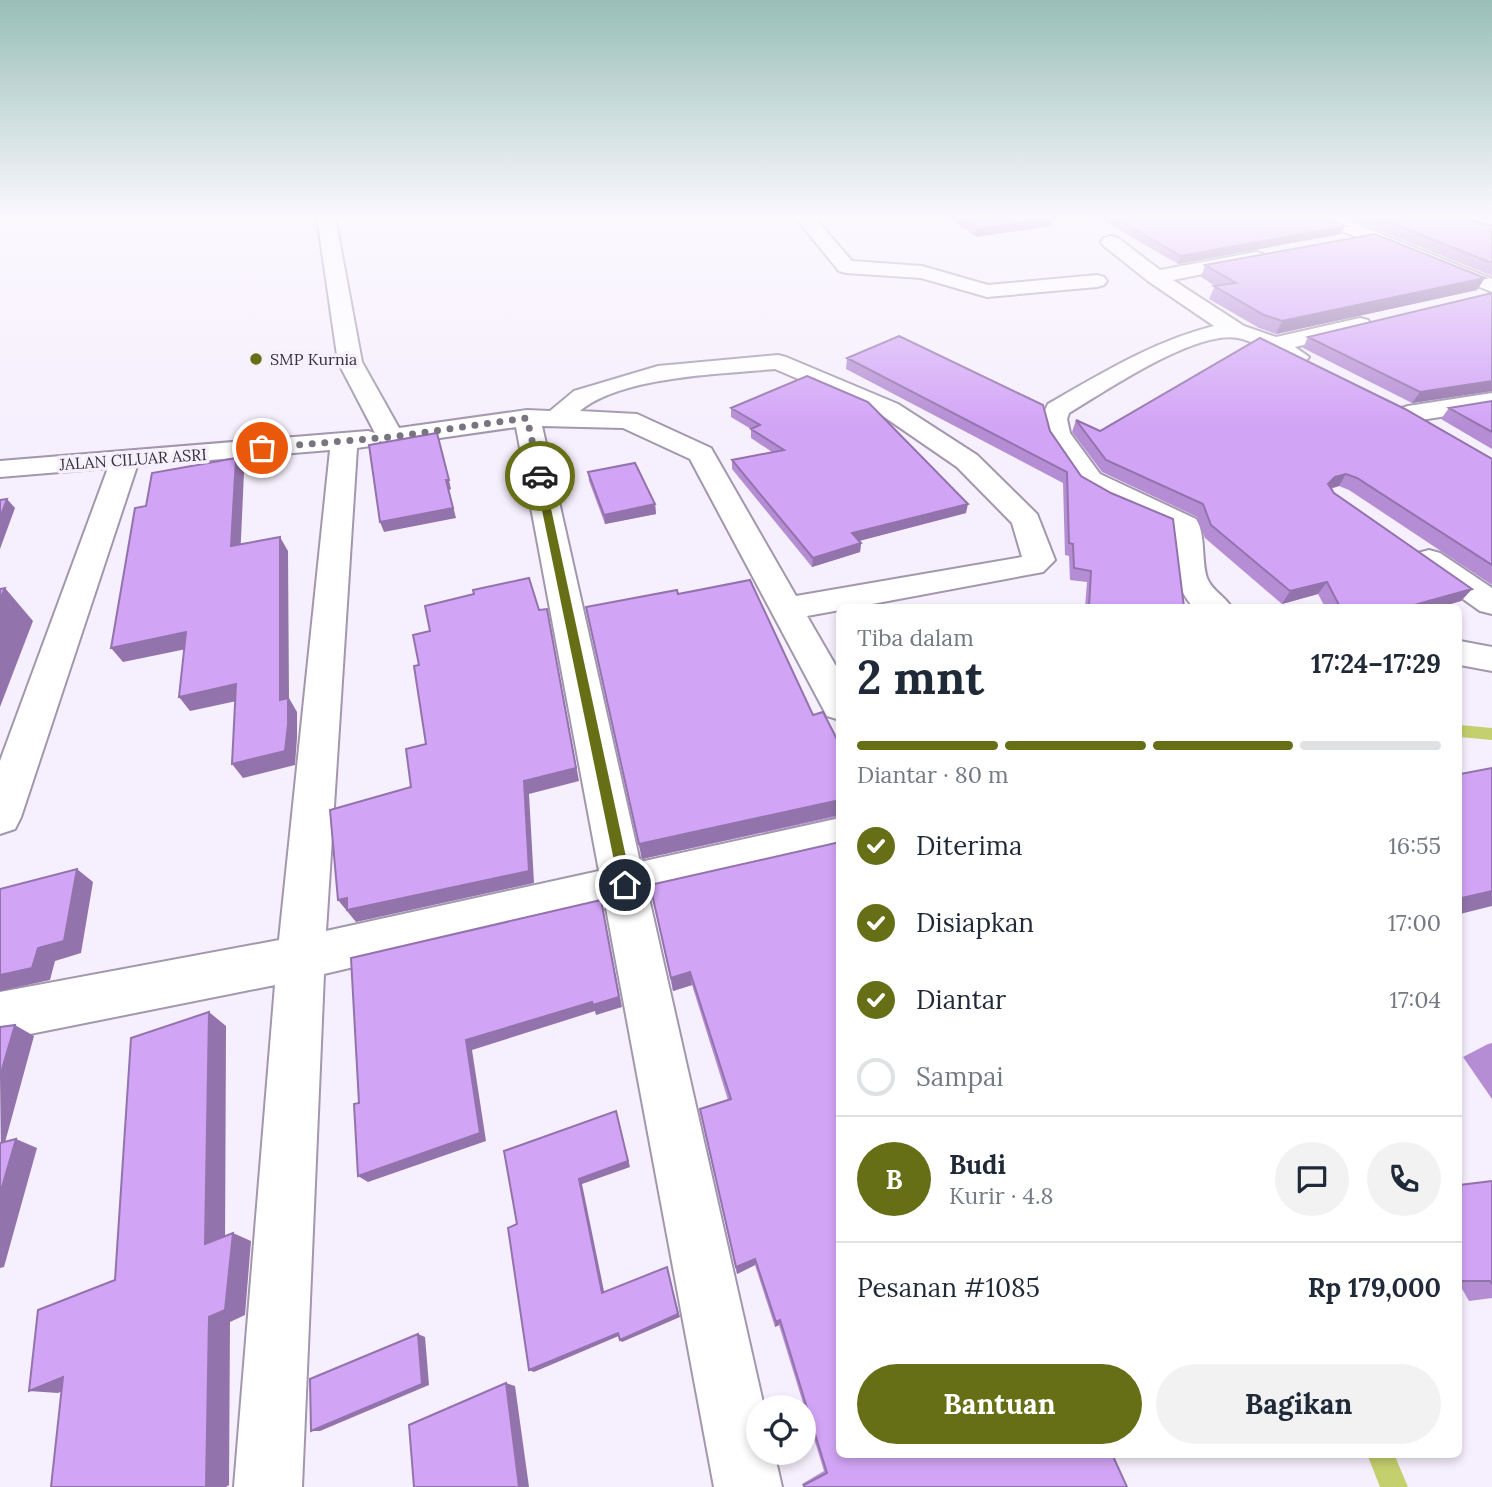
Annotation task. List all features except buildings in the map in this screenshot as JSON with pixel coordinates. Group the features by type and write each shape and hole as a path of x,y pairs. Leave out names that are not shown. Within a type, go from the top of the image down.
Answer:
{"street":[{"path":"338,286 351,362 391,437"},
{"path":"971,286 987,291 1038,286"},
{"path":"1170,286 1237,331 1273,345 1322,370"},
{"path":"1466,302 1492,296"},
{"path":"1273,345 1376,322"},
{"path":"1209,604 1202,600 1189,578 1185,526 1090,480 1057,433 1054,419 1057,409 1162,350 1201,336 1237,331"},
{"path":"748,1487 625,885 543,417 583,396 658,373 778,362 889,409 967,461 1026,520 1039,560 1032,565 786,609"},
{"path":"1384,401 1444,435"},
{"path":"1408,414 1492,401"},
{"name":"JALAN CILUAR ASRI","path":"0,469 391,437 543,417 628,420 701,454 836,699"},
{"path":"268,1487 301,958 344,441"},
{"path":"0,817 125,460"},
{"path":"1404,543 1492,603"},
{"path":"1462,653 1492,659"},
{"path":"0,1016 301,958 836,837"}],"waterway":[{"path":"1462,731 1492,734"},
{"path":"1382,1458 1394,1487"}],"way so far":[{"path":"262,448 391,437 527,418 540,476"}],"place":[{"name":"SMP Kurnia","path":"256,359"}],"route":[{"path":"540,476 625,885"}]}
